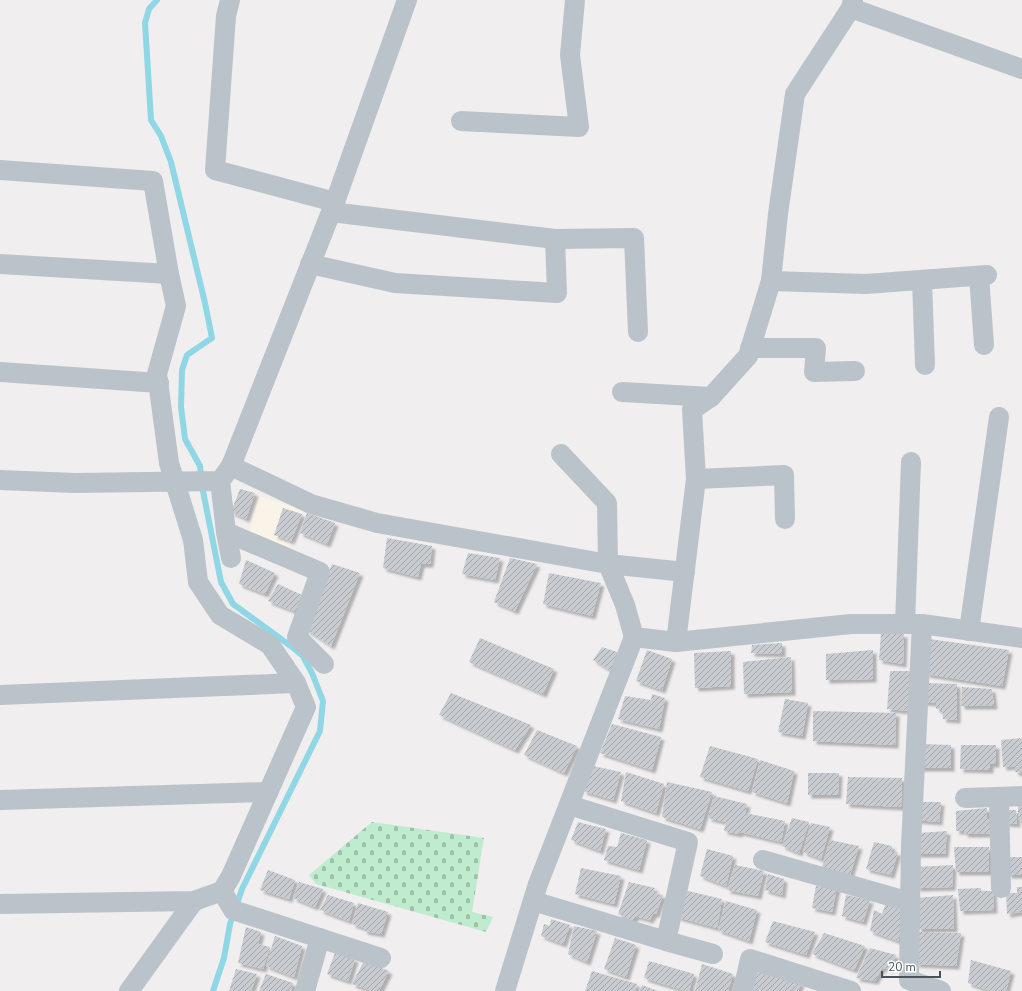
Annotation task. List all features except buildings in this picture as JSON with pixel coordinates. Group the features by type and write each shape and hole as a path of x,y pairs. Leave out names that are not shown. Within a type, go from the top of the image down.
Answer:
{"street":[{"path":"230,0 226,16 215,170 333,207 555,239 634,238 638,332"},
{"path":"230,558 226,532 225,473 333,207 407,0"},
{"path":"461,121 578,127 570,55 575,0"},
{"path":"676,642 696,479 692,410 711,397 748,356 771,281 778,214 795,94 852,3 1022,69"},
{"path":"0,170 154,181 169,274 176,306 157,374 169,464 193,540 198,582 220,615 270,645 296,683 306,707 231,876 222,891 194,900 0,904"},
{"path":"310,264 395,284 557,293 555,239"},
{"path":"0,264 169,274"},
{"path":"771,281 866,284 983,275 984,345"},
{"path":"922,280 925,365"},
{"path":"750,348 816,348 814,372 855,371"},
{"path":"0,372 159,383"},
{"path":"622,392 711,397"},
{"path":"969,631 999,417"},
{"path":"505,991 538,884 634,637 625,605 608,564 607,504 561,454"},
{"path":"912,462 914,624 908,985 940,991"},
{"path":"0,480 75,483 174,481 225,473 311,504 377,522 608,564 685,572"},
{"path":"696,479 784,475 785,519"},
{"path":"226,532 320,572 297,637 324,664"},
{"path":"634,637 676,642 851,624 914,624 1022,638"},
{"path":"0,695 296,683"},
{"path":"0,800 268,792"},
{"path":"965,798 1022,796"},
{"path":"999,797 1001,888"},
{"path":"569,805 688,842 666,940"},
{"path":"763,860 910,902"},
{"path":"222,891 233,910 381,958"},
{"path":"129,991 194,900"},
{"path":"533,901 713,954"},
{"path":"305,991 320,938"},
{"path":"743,991 750,959 851,991"}],"shaded area":[{"path":"259,496 303,510 289,547 249,533"}],"green space":[{"path":"372,822 484,838 472,912 493,917 486,932 316,884 309,875"}],"waterway":[{"path":"157,0 149,9 145,23 151,120 161,136 171,162 212,338 187,355 182,370 181,407 185,439 200,466 203,491 221,582 233,604 303,656 312,673 323,701 320,731 242,889 230,924 224,958 213,991"}]}
